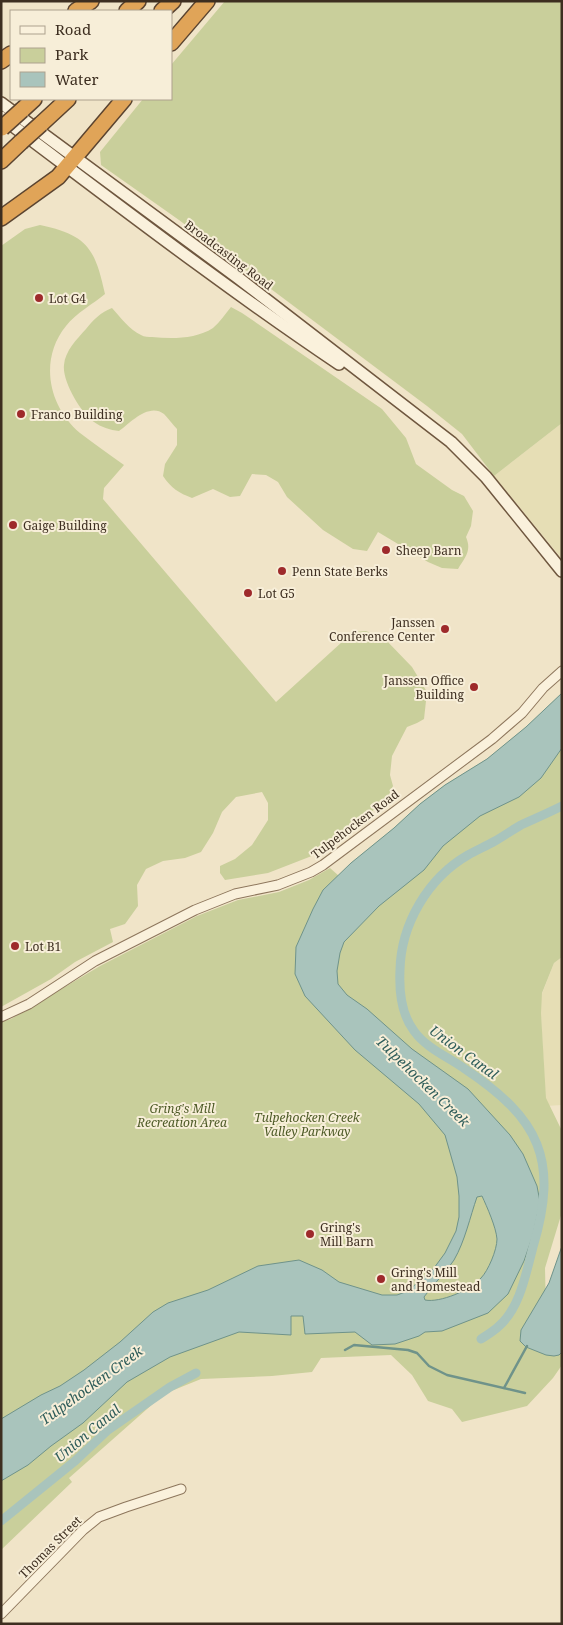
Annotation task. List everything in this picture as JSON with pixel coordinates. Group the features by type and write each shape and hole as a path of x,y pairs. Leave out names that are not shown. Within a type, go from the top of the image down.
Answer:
{"highway":[{"path":"78,10 91,1"},
{"path":"129,10 138,1"},
{"path":"163,10 173,1"},
{"path":"172,41 207,1"},
{"path":"2,125 33,100"},
{"path":"1,161 67,100"},
{"path":"1,218 54,181 123,100"}],"street":[{"name":"Broadcasting Road","path":"1,103 71,162 109,199 279,324 438,431 486,477 562,571"},
{"name":"Broadcasting Road","path":"2,125 71,162"},
{"name":"Tulpehocken Road","path":"1,1017 29,1004 95,961 195,910 235,894 278,885 322,865 492,739 522,713 543,688 562,671"},
{"name":"Thomas Street","path":"1,1614 76,1537 99,1518 181,1489"}],"shaded area":[{"path":"562,423 562,559 494,476"},
{"path":"562,957 562,1105 546,1106 540,999 554,963"}],"green space":[{"path":"225,1 562,1 562,423 494,476 462,434 427,406 179,220 101,165 100,152 142,100 172,100 172,64"},
{"path":"40,225 69,234 87,246 93,255 105,294 66,326 52,353 50,367 54,396 69,422 80,433 124,465 104,488 103,499 276,702 353,632 366,631 385,639 412,667 427,692 424,719 407,727 392,756 390,775 393,786 387,799 322,852 268,873 225,880 220,873 220,866 235,859 252,845 268,820 268,803 262,792 236,797 222,812 213,833 201,852 185,858 163,861 146,869 137,885 138,906 125,924 110,929 113,942 75,962 51,979 1,1007 1,246 25,229"},
{"path":"231,307 382,409 406,438 416,464 452,490 464,496 473,511 471,526 466,537 468,550 458,569 442,568 428,562 378,532 367,551 353,549 323,530 287,497 278,482 266,475 252,474 240,496 230,497 213,489 192,498 187,496 172,487 163,476 165,464 177,445 177,429 164,414 152,410 140,415 119,431 112,430 89,418 73,396 64,372 65,360 72,346 104,312 112,308 129,327 142,336 176,338 206,332 220,321"},
{"name":"Tulpehocken Creek Valley Parkway","path":"562,693 562,957 554,963 542,993 541,1013 546,1098 562,1131 562,1212 545,1268 546,1313 562,1318 562,1365 553,1378 527,1406 462,1422 452,1409 428,1401 412,1375 391,1355 321,1358 312,1372 201,1379 164,1394 69,1478 72,1482 1,1550 1,1022 11,1019 100,966 197,916 238,900 279,892 309,880 330,868 339,876 351,863 420,804 445,785 487,759 526,727"}],"water":[{"name":"Tulpehocken Creek","path":"562,693 562,748 541,778 519,797 480,816 443,846 424,870 379,906 344,942 337,971 338,984 347,995 367,1009 412,1049 468,1089 510,1135 523,1154 537,1186 540,1202 533,1235 524,1261 508,1294 488,1313 442,1331 425,1332 395,1344 372,1345 355,1332 305,1334 303,1316 291,1316 291,1335 239,1332 170,1357 127,1382 83,1423 28,1465 1,1481 1,1419 60,1386 84,1370 120,1342 153,1312 168,1303 208,1290 258,1266 299,1260 322,1270 339,1282 382,1295 397,1295 408,1291 434,1268 445,1253 456,1231 459,1217 459,1196 457,1177 445,1135 419,1104 355,1050 305,996 295,974 296,947 323,890 351,863 420,804 445,785 487,759 526,727","holes":["482,1196 497,1239 492,1260 481,1278 470,1287 447,1298 425,1300 424,1297 451,1265 458,1253 477,1197"]},
{"path":"562,1246 562,1352 554,1356 526,1347 520,1341 521,1330 549,1283"}],"waterway":[{"name":"Union Canal","path":"481,1339 495,1330 506,1319 521,1290 541,1216 544,1190 543,1166 537,1144 526,1124 511,1106 491,1087 431,1047 414,1031 406,1017 402,1002 400,978 402,953 411,919 429,889 441,876 468,855 521,825 562,806"},
{"path":"345,1350 354,1345 408,1350 417,1353 429,1366 447,1375 525,1393"},
{"path":"504,1388 527,1346"},
{"name":"Union Canal","path":"1,1521 75,1461 108,1430 170,1387 196,1373"}],"place":[{"name":"Lot G4","path":"39,298"},
{"name":"Franco Building","path":"21,414"},
{"name":"Gaige Building","path":"13,525"},
{"name":"Sheep Barn","path":"386,550"},
{"name":"Penn State Berks","path":"282,571"},
{"name":"Lot G5","path":"248,593"},
{"name":"Janssen Conference Center","path":"445,629"},
{"name":"Janssen Office Building","path":"474,687"},
{"name":"Lot B1","path":"15,946"},
{"name":"Gring's Mill Barn","path":"310,1234"},
{"name":"Gring's Mill and Homestead","path":"381,1279"}],"park label":[{"name":"Gring's Mill Recreation Area","path":"182,1115"}]}
